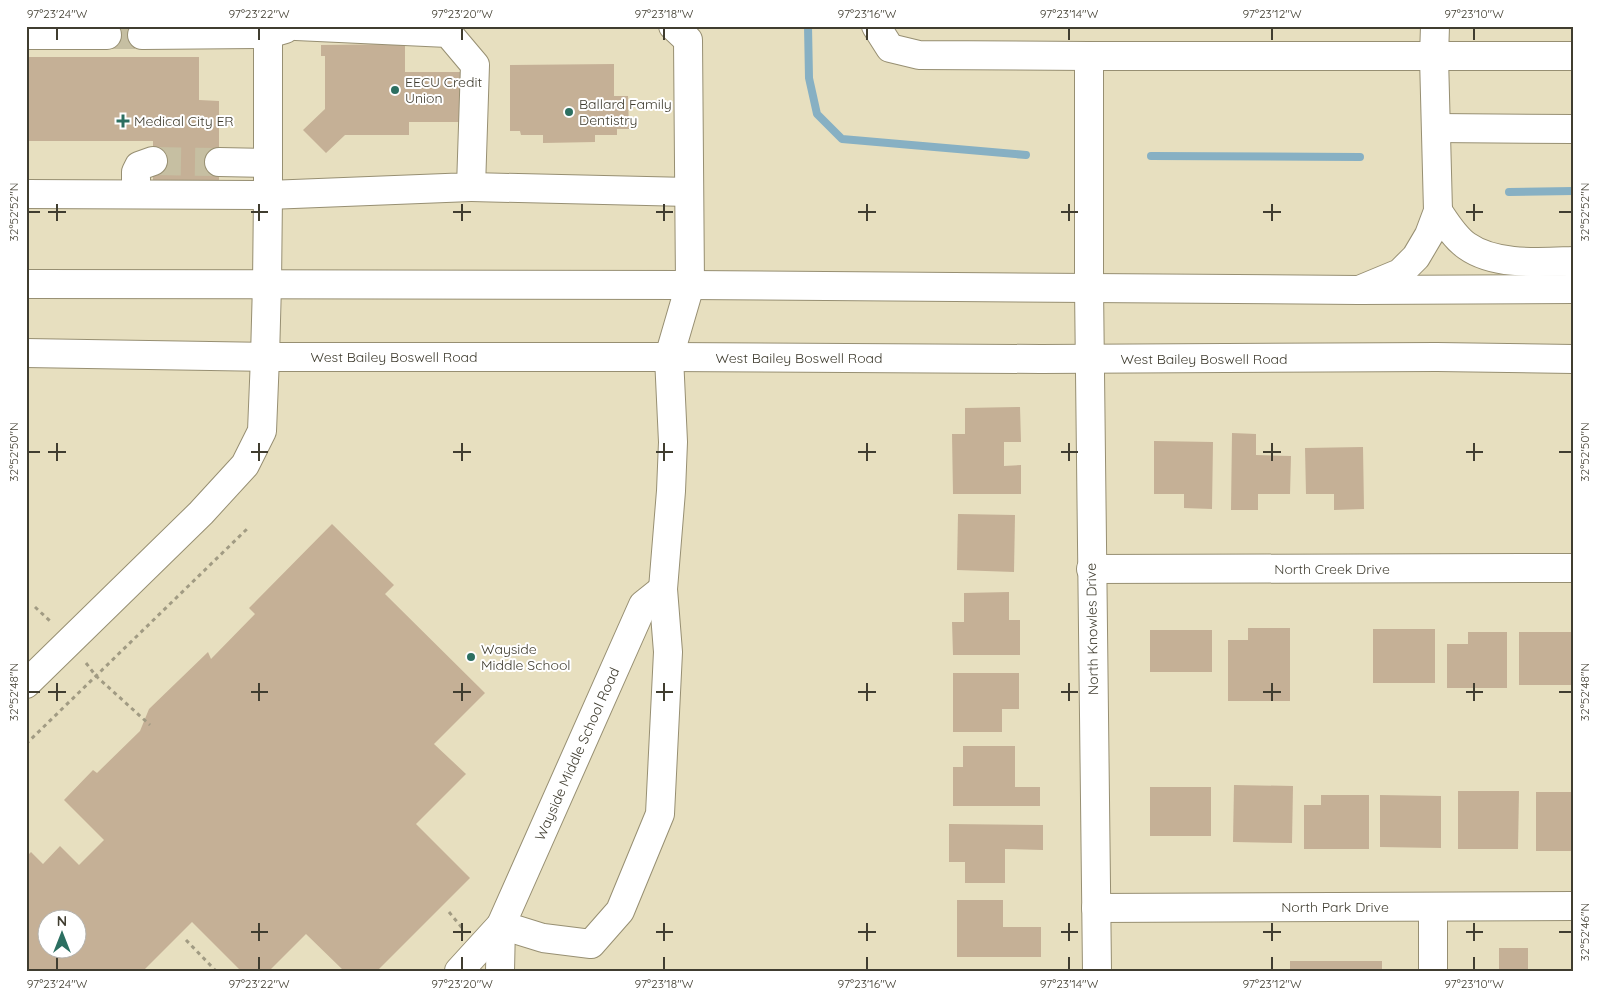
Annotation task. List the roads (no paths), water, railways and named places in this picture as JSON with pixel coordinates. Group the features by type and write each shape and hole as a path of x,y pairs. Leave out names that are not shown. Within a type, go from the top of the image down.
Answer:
{"main road":[{"path":"142,35 268,30 294,26 448,34 475,65 471,187"},
{"path":"501,926 543,938 591,944 620,911 660,814 668,652 663,589 671,491 672,452 669,357 690,285 688,40 674,26"},
{"path":"876,26 890,48 919,55 1573,56"},
{"path":"1359,290 1400,273 1416,257 1429,235 1438,211 1434,57 1435,26"},
{"path":"26,684 201,513 245,465 262,431 266,357 268,30"},
{"path":"26,35 107,35"},
{"name":"North Knowles Drive","path":"1089,56 1091,569 1097,971"},
{"path":"1436,128 1573,129"},
{"path":"136,194 136,172 139,166 152,161"},
{"path":"219,162 268,163"},
{"path":"26,194 268,195 471,187 689,192"},
{"path":"1438,211 1467,246 1493,258 1538,262 1573,261"},
{"path":"26,284 690,285 1359,290 1573,289"},
{"name":"West Bailey Boswell Road","path":"26,353 266,357 1573,359"},
{"name":"North Creek Drive","path":"1091,569 1573,568"},
{"name":"Wayside Middle School Road","path":"501,926 643,605 663,589"},
{"name":"North Park Drive","path":"1096,908 1573,906"},
{"path":"1433,907 1433,971"},
{"path":"459,971 501,926"},
{"path":"500,971 501,926"}],"waterway":[{"path":"808,26 809,78 817,114 842,139 1026,155"},
{"path":"1151,156 1360,157"},
{"path":"1509,192 1573,191"}],"tunnel":[{"path":"107,35 142,35"},
{"path":"153,161 219,162"}],"place":[{"name":"EECU Credit Union","path":"395,90"},
{"name":"Ballard Family Dentistry","path":"569,112"},
{"name":"Medical City ER","path":"123,121"},
{"name":"Wayside Middle School","path":"471,657"}]}
